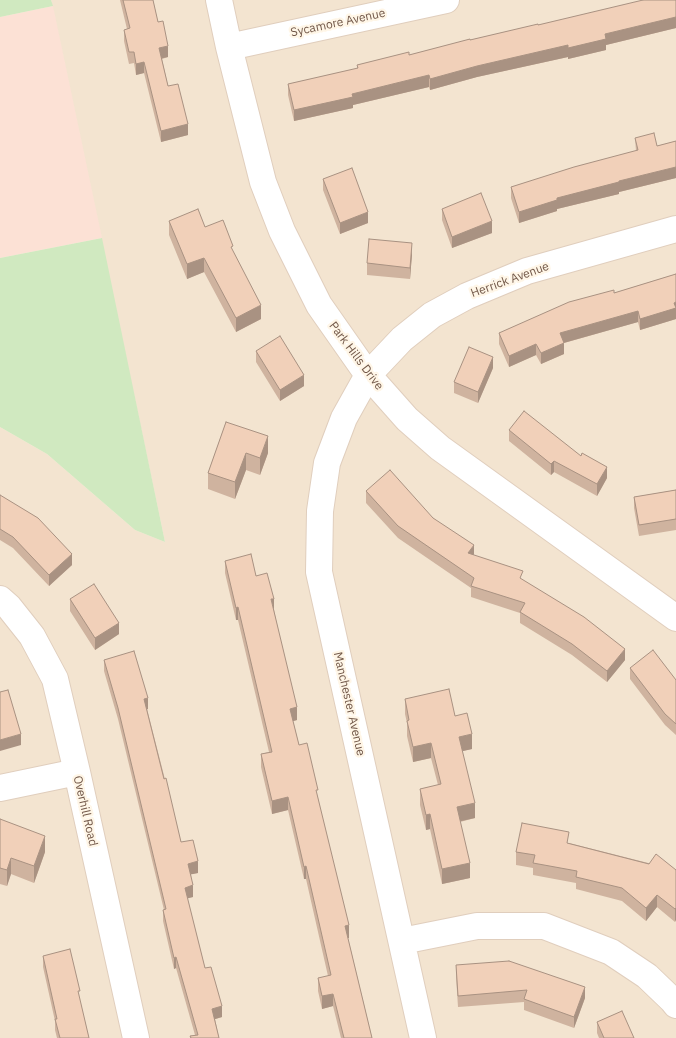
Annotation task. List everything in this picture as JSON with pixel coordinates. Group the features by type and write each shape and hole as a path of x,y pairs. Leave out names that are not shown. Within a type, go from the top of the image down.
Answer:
{"street":[{"name":"Park Hills Drive","path":"219,0 229,47 264,182 282,231 319,305 368,375 407,419 440,448 672,606"},
{"name":"Sycamore Avenue","path":"229,47 446,0"},
{"name":"Herrick Avenue","path":"368,375 402,339 432,315 467,296 527,271 676,230"},
{"name":"Manchester Avenue","path":"368,375 344,418 327,464 320,511 319,572 423,1038"},
{"name":"Overhill Road","path":"0,599 9,607 32,636 54,679 77,772 136,1038"},
{"path":"0,788 77,772"},
{"path":"402,941 477,926 544,926 612,952 647,976 676,1005"}],"shaded area":[{"path":"51,0 676,0 676,1038 0,1038 0,427 47,454 135,530 165,542"},
{"path":"53,6 102,238 0,258 0,17"}],"green space":[{"path":"0,0 51,0 53,6 0,17"},
{"path":"102,238 165,542 135,530 47,454 0,427 0,258"}],"building":[{"path":"123,0 153,0 158,22 163,21 168,46 159,48 168,86 178,84 188,124 161,131 144,62 136,64 134,52 129,52 124,30 130,28"},
{"path":"643,0 676,0 676,17 605,34 606,39 568,48 568,45 430,79 429,75 352,94 353,97 294,110 288,84 358,68 357,65 409,52 409,55 470,39"},
{"path":"654,133 657,146 676,141 676,167 557,198 557,200 519,212 511,187 574,167 638,150 635,138"},
{"path":"352,168 368,212 340,223 323,179"},
{"path":"481,193 492,221 452,237 442,209"},
{"path":"198,209 205,227 223,220 233,246 231,247 261,305 236,318 204,258 187,264 169,221"},
{"path":"369,239 412,243 410,268 367,263"},
{"path":"676,274 676,302 674,303 676,308 640,319 638,311 560,333 564,343 541,353 536,344 509,356 499,333 569,302 614,290 614,293"},
{"path":"280,336 304,375 280,390 256,351"},
{"path":"469,347 493,357 478,392 454,382"},
{"path":"524,411 581,456 582,453 607,467 597,484 554,461 551,464 509,430"},
{"path":"226,422 268,436 260,458 246,453 235,482 208,473"},
{"path":"390,470 433,518 474,545 468,553 523,571 520,578 584,617 625,649 607,671 572,644 520,612 525,603 471,586 474,578 398,526 366,491"},
{"path":"676,490 676,519 639,525 634,497"},
{"path":"0,495 38,518 72,554 49,575 13,537 0,529"},
{"path":"251,554 256,576 267,573 274,599 271,599 297,707 290,709 299,745 307,743 318,790 316,790 349,925 345,926 372,1038 344,1038 333,994 322,996 318,978 331,975 306,866 304,867 288,797 272,801 261,754 272,752 238,607 236,608 225,561"},
{"path":"94,584 119,623 95,638 70,599"},
{"path":"653,650 676,680 676,724 665,714 630,668"},
{"path":"134,651 148,698 144,699 164,779 166,778 181,842 193,840 198,861 188,864 193,885 185,888 205,968 211,967 222,1006 212,1009 219,1038 191,1038 190,1036 198,1035 176,957 174,958 163,910 166,909 118,708 104,660"},
{"path":"449,689 455,716 467,713 472,734 459,737 475,803 457,807 470,863 442,869 430,814 426,815 420,789 441,784 431,743 413,747 407,721 409,720 405,699"},
{"path":"8,690 21,734 0,740 0,692"},
{"path":"0,819 45,836 34,866 11,858 7,870 0,868"},
{"path":"522,823 569,832 567,843 649,864 656,854 676,870 676,908 657,895 646,908 622,888 576,877 577,871 533,863 535,855 516,852"},
{"path":"70,949 89,1038 60,1038 55,1019 57,1019 43,956"},
{"path":"509,961 585,987 574,1017 524,999 527,990 458,996 456,965"},
{"path":"622,1011 634,1038 604,1038 597,1022"}]}
